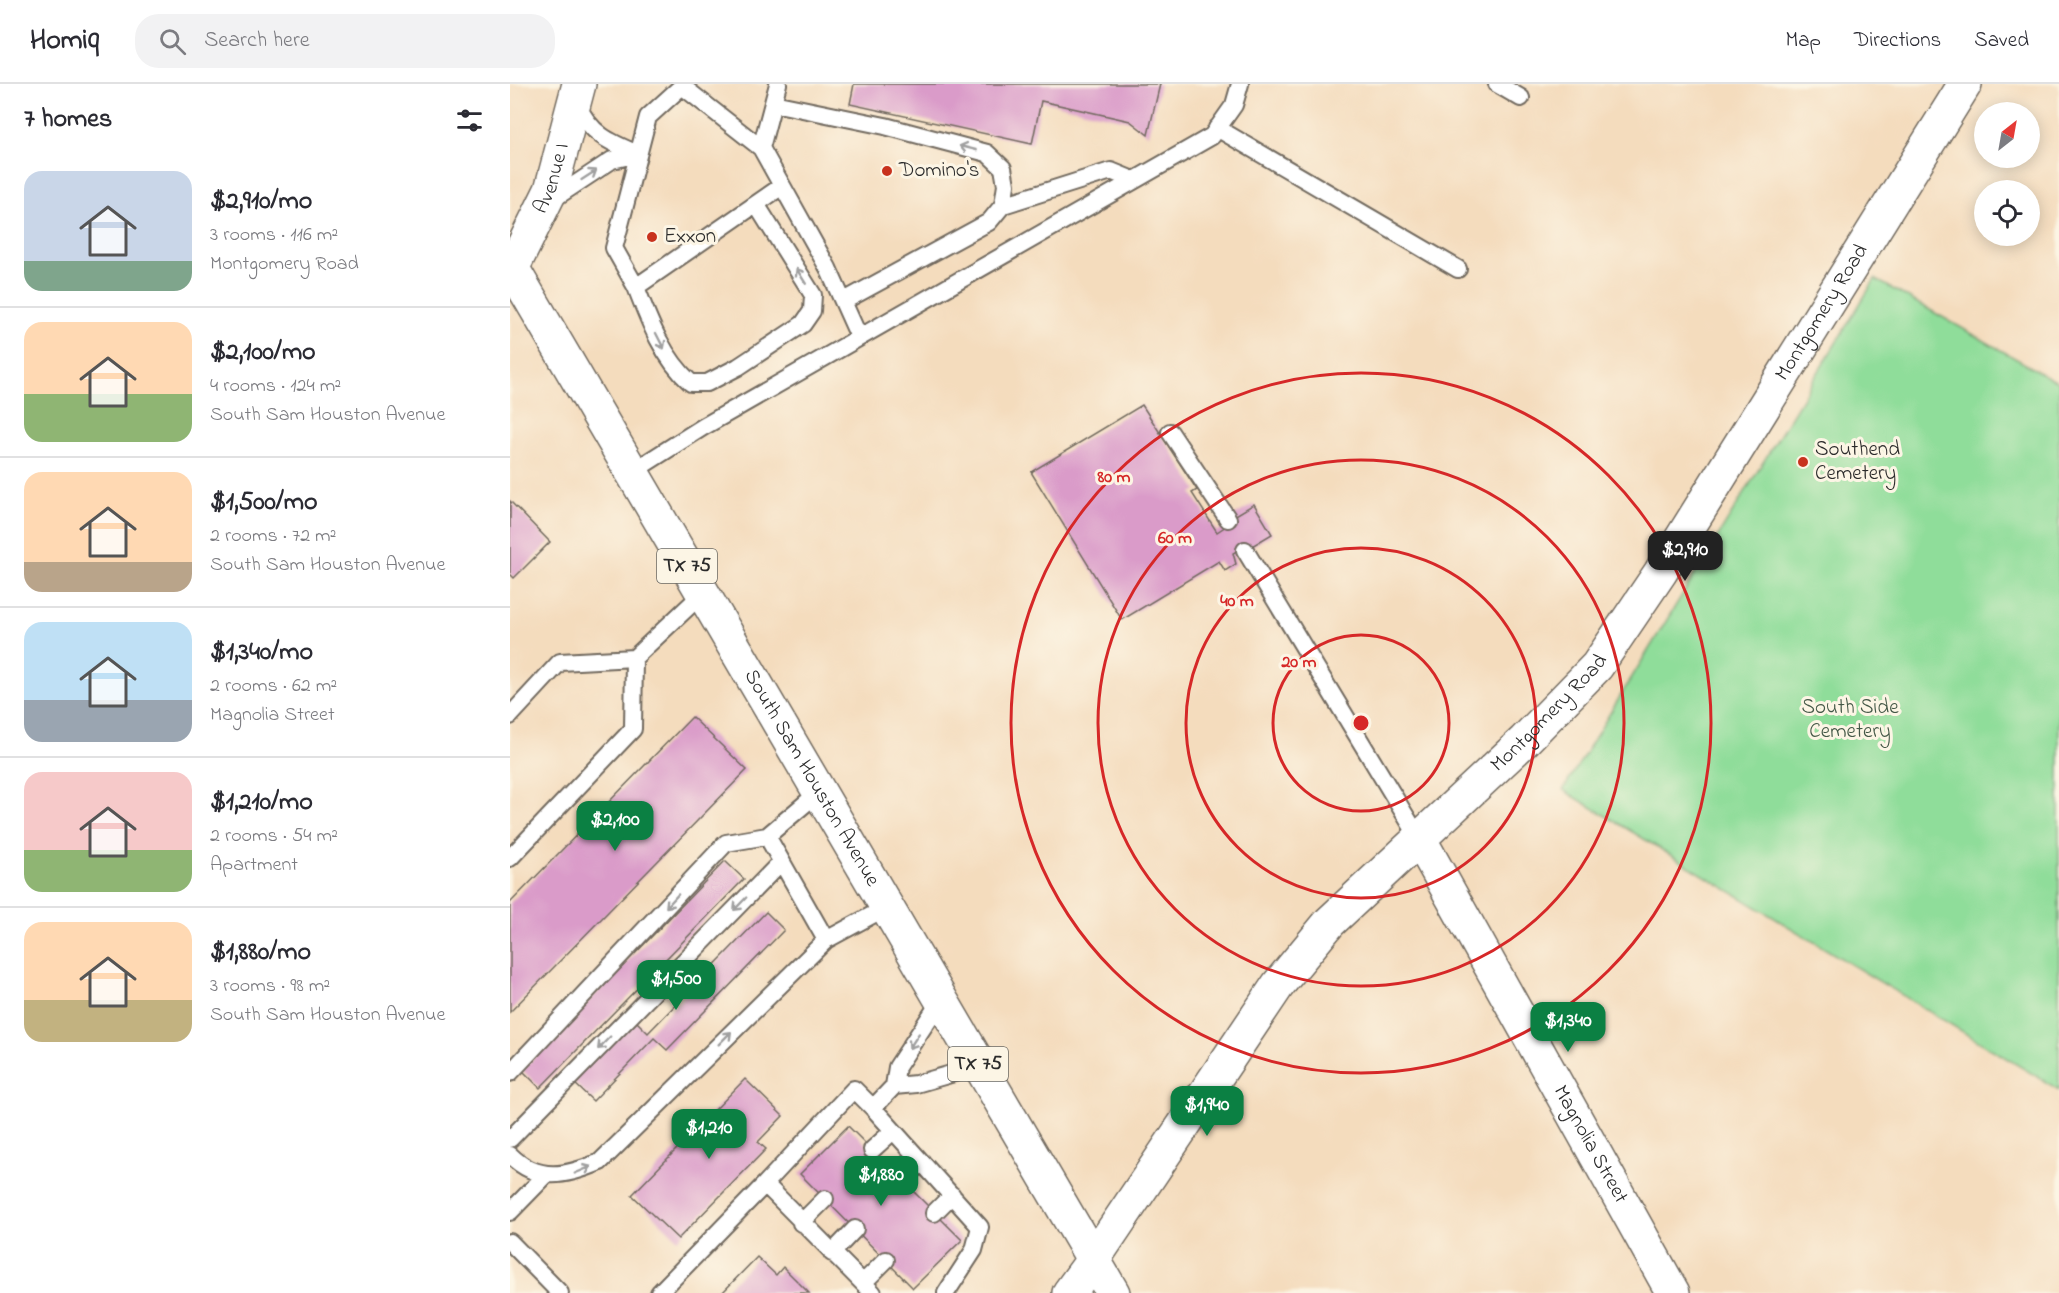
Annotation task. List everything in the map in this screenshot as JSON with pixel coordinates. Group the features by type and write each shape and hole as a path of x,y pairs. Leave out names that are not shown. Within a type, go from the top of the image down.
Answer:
{"street":[{"name":"Montgomery Road","path":"1069,1293 1282,980 1330,922 1524,741 1597,666 1660,573 1965,84"},
{"name":"Avenue I","path":"511,269 550,190 577,92"},
{"name":"South Sam Houston Avenue","path":"511,269 1113,1293"},
{"name":"Magnolia Street","path":"1419,838 1673,1293"}],"lane":[{"path":"761,148 778,84"},
{"path":"632,472 703,426 1212,136 1233,105 1240,84"},
{"path":"1497,84 1521,98"},
{"path":"756,204 813,295 812,311 803,324 738,367 707,383 691,383 677,370 614,248 648,117 682,85 761,148 828,268 860,338"},
{"path":"577,92 586,124 611,143 638,154"},
{"path":"773,103 885,126 987,153 1004,168 1006,185 1003,205 989,222 844,301"},
{"path":"1217,128 1458,269"},
{"path":"544,204 612,160 638,154"},
{"path":"1003,205 1111,171 1134,180"},
{"path":"636,287 782,186"},
{"path":"1170,432 1228,519"},
{"path":"1245,550 1419,838"},
{"path":"510,716 560,662 634,658 703,593"},
{"path":"510,858 633,729 634,658"},
{"path":"510,1073 726,843 767,836 819,792"},
{"path":"767,836 826,940"},
{"path":"510,1139 781,862"},
{"path":"510,1155 519,1164 547,1174 572,1174 600,1162 826,940 887,907"},
{"path":"873,1108 894,1086 897,1067 941,1000"},
{"path":"894,1086 916,1084 979,1066"},
{"path":"659,1293 854,1089 980,1227 974,1250 946,1293"},
{"path":"872,1150 893,1131"},
{"path":"902,1180 922,1162"},
{"path":"510,1212 547,1174"},
{"path":"765,1184 801,1223 868,1288 886,1260"},
{"path":"934,1213 952,1196"},
{"path":"801,1223 825,1199"},
{"path":"832,1253 855,1229"},
{"path":"510,1242 560,1293"}],"green space":[{"name":"South Side Cemetery","path":"1875,279 2059,383 2059,1090 1563,790"}],"building":[{"path":"854,84 1160,84 1148,135 1130,121 1041,101 1032,144 850,104"},
{"path":"1142,405 1197,490 1192,493 1217,532 1226,526 1224,522 1254,504 1272,534 1242,552 1240,549 1233,553 1236,564 1225,571 1219,561 1122,620 1031,472"},
{"path":"510,501 550,542 514,578 510,574"},
{"path":"692,717 747,770 510,1012 510,903"},
{"path":"725,861 744,879 540,1088 522,1070"},
{"path":"766,912 784,930 667,1050 654,1038 593,1101 571,1080 632,1017 648,1033"},
{"path":"745,1079 783,1116 758,1142 766,1149 678,1239 632,1195"},
{"path":"848,1126 962,1240 913,1288 800,1174"},
{"path":"757,1257 776,1275 783,1267 809,1293 722,1293"}],"place":[{"name":"Domino's","path":"887,171"},
{"name":"Exxon","path":"652,237"},
{"name":"Southend Cemetery","path":"1803,462"}]}
